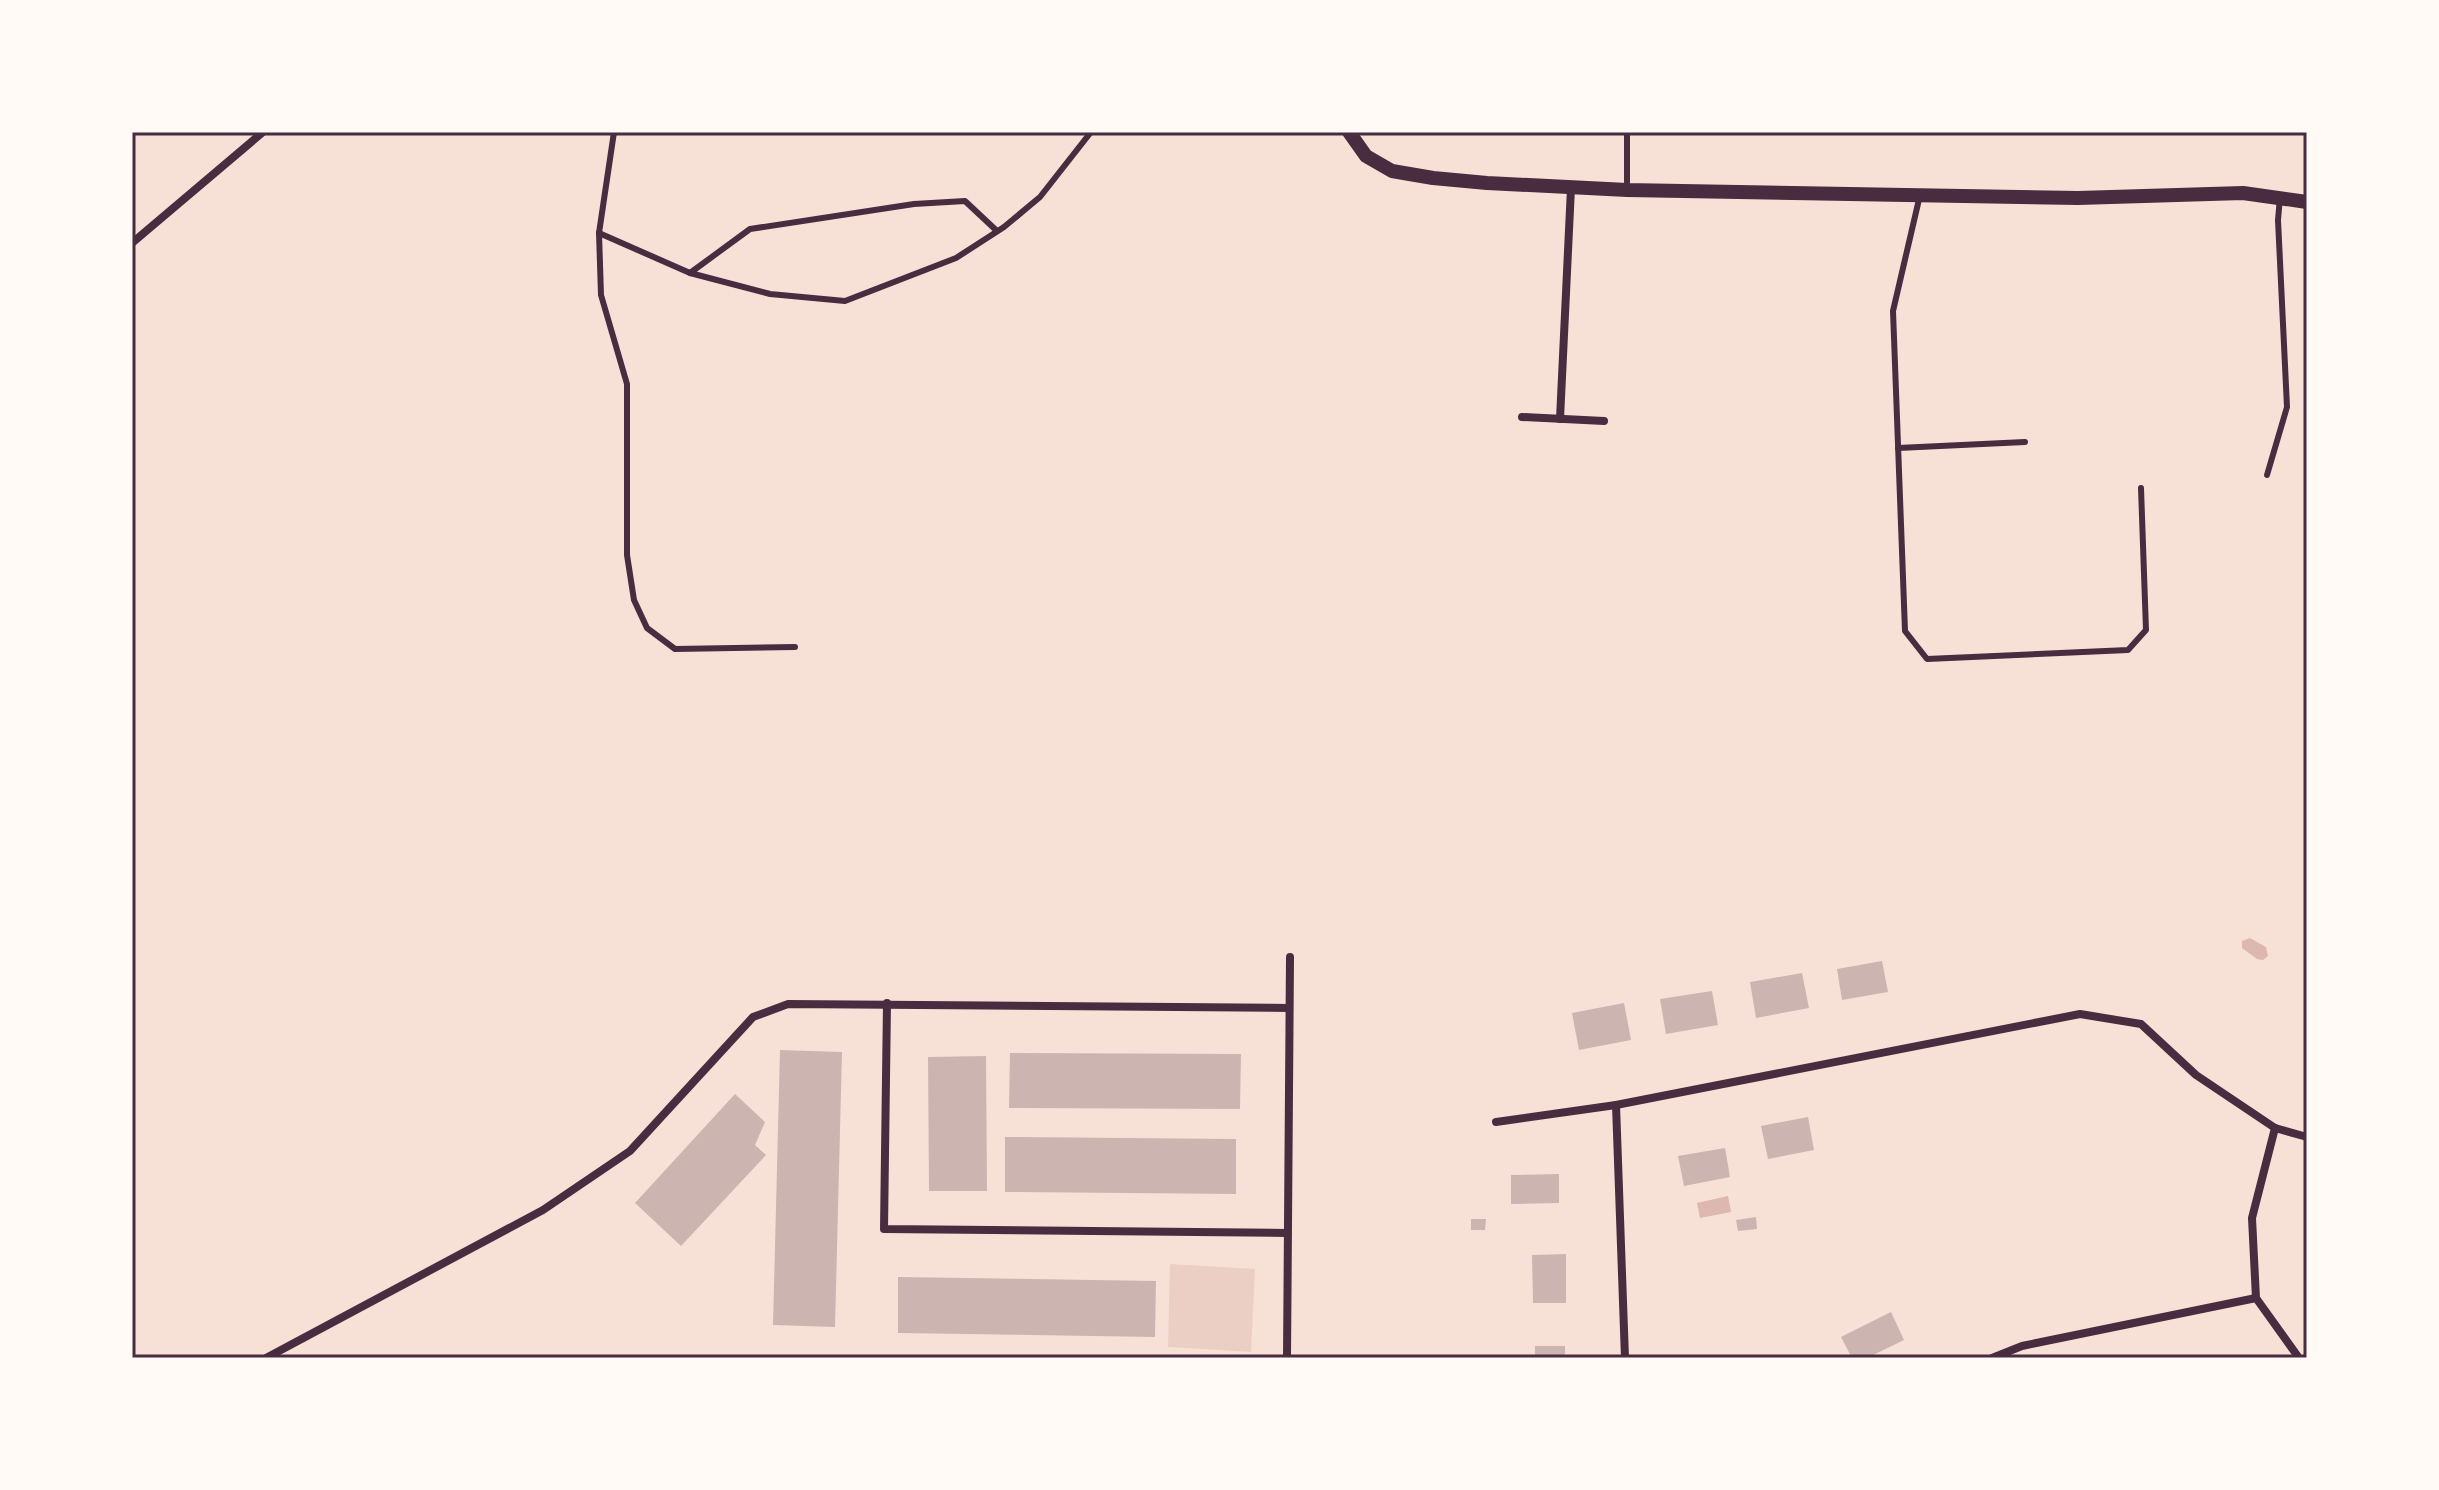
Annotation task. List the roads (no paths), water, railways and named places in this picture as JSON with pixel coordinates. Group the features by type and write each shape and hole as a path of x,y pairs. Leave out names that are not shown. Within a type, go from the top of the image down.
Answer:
{"street":[{"path":"132,243 263,132"},
{"path":"1349,132 1366,156 1392,171 1433,178 1627,190 2078,198 2243,193 2307,202"},
{"path":"1560,419 1571,188"},
{"path":"1522,417 1604,421"},
{"path":"1287,1358 1290,957"},
{"path":"887,1003 884,1229 1287,1233"},
{"path":"266,1358 543,1210 630,1151 753,1017 788,1004 1289,1008"},
{"path":"1496,1122 1616,1105 2080,1014 2141,1024 2196,1075 2275,1128 2307,1137"},
{"path":"1616,1105 1625,1358"},
{"path":"2275,1128 2252,1218 2256,1298 2299,1358"},
{"path":"1992,1358 2022,1346 2256,1298"}],"lane":[{"path":"614,132 599,233 601,295 627,384 627,555 634,600 647,628 675,649 795,647"},
{"path":"599,233 690,273 770,294 845,301 956,258 997,231 1040,197 1091,132"},
{"path":"1627,132 1627,190"},
{"path":"1920,195 1893,311 1905,631 1927,659 2128,650 2146,630 2141,488"},
{"path":"2267,475 2287,407 2278,220 2280,197"},
{"path":"690,273 750,229 914,204 965,201 997,231"},
{"path":"1898,448 2025,442"}]}
